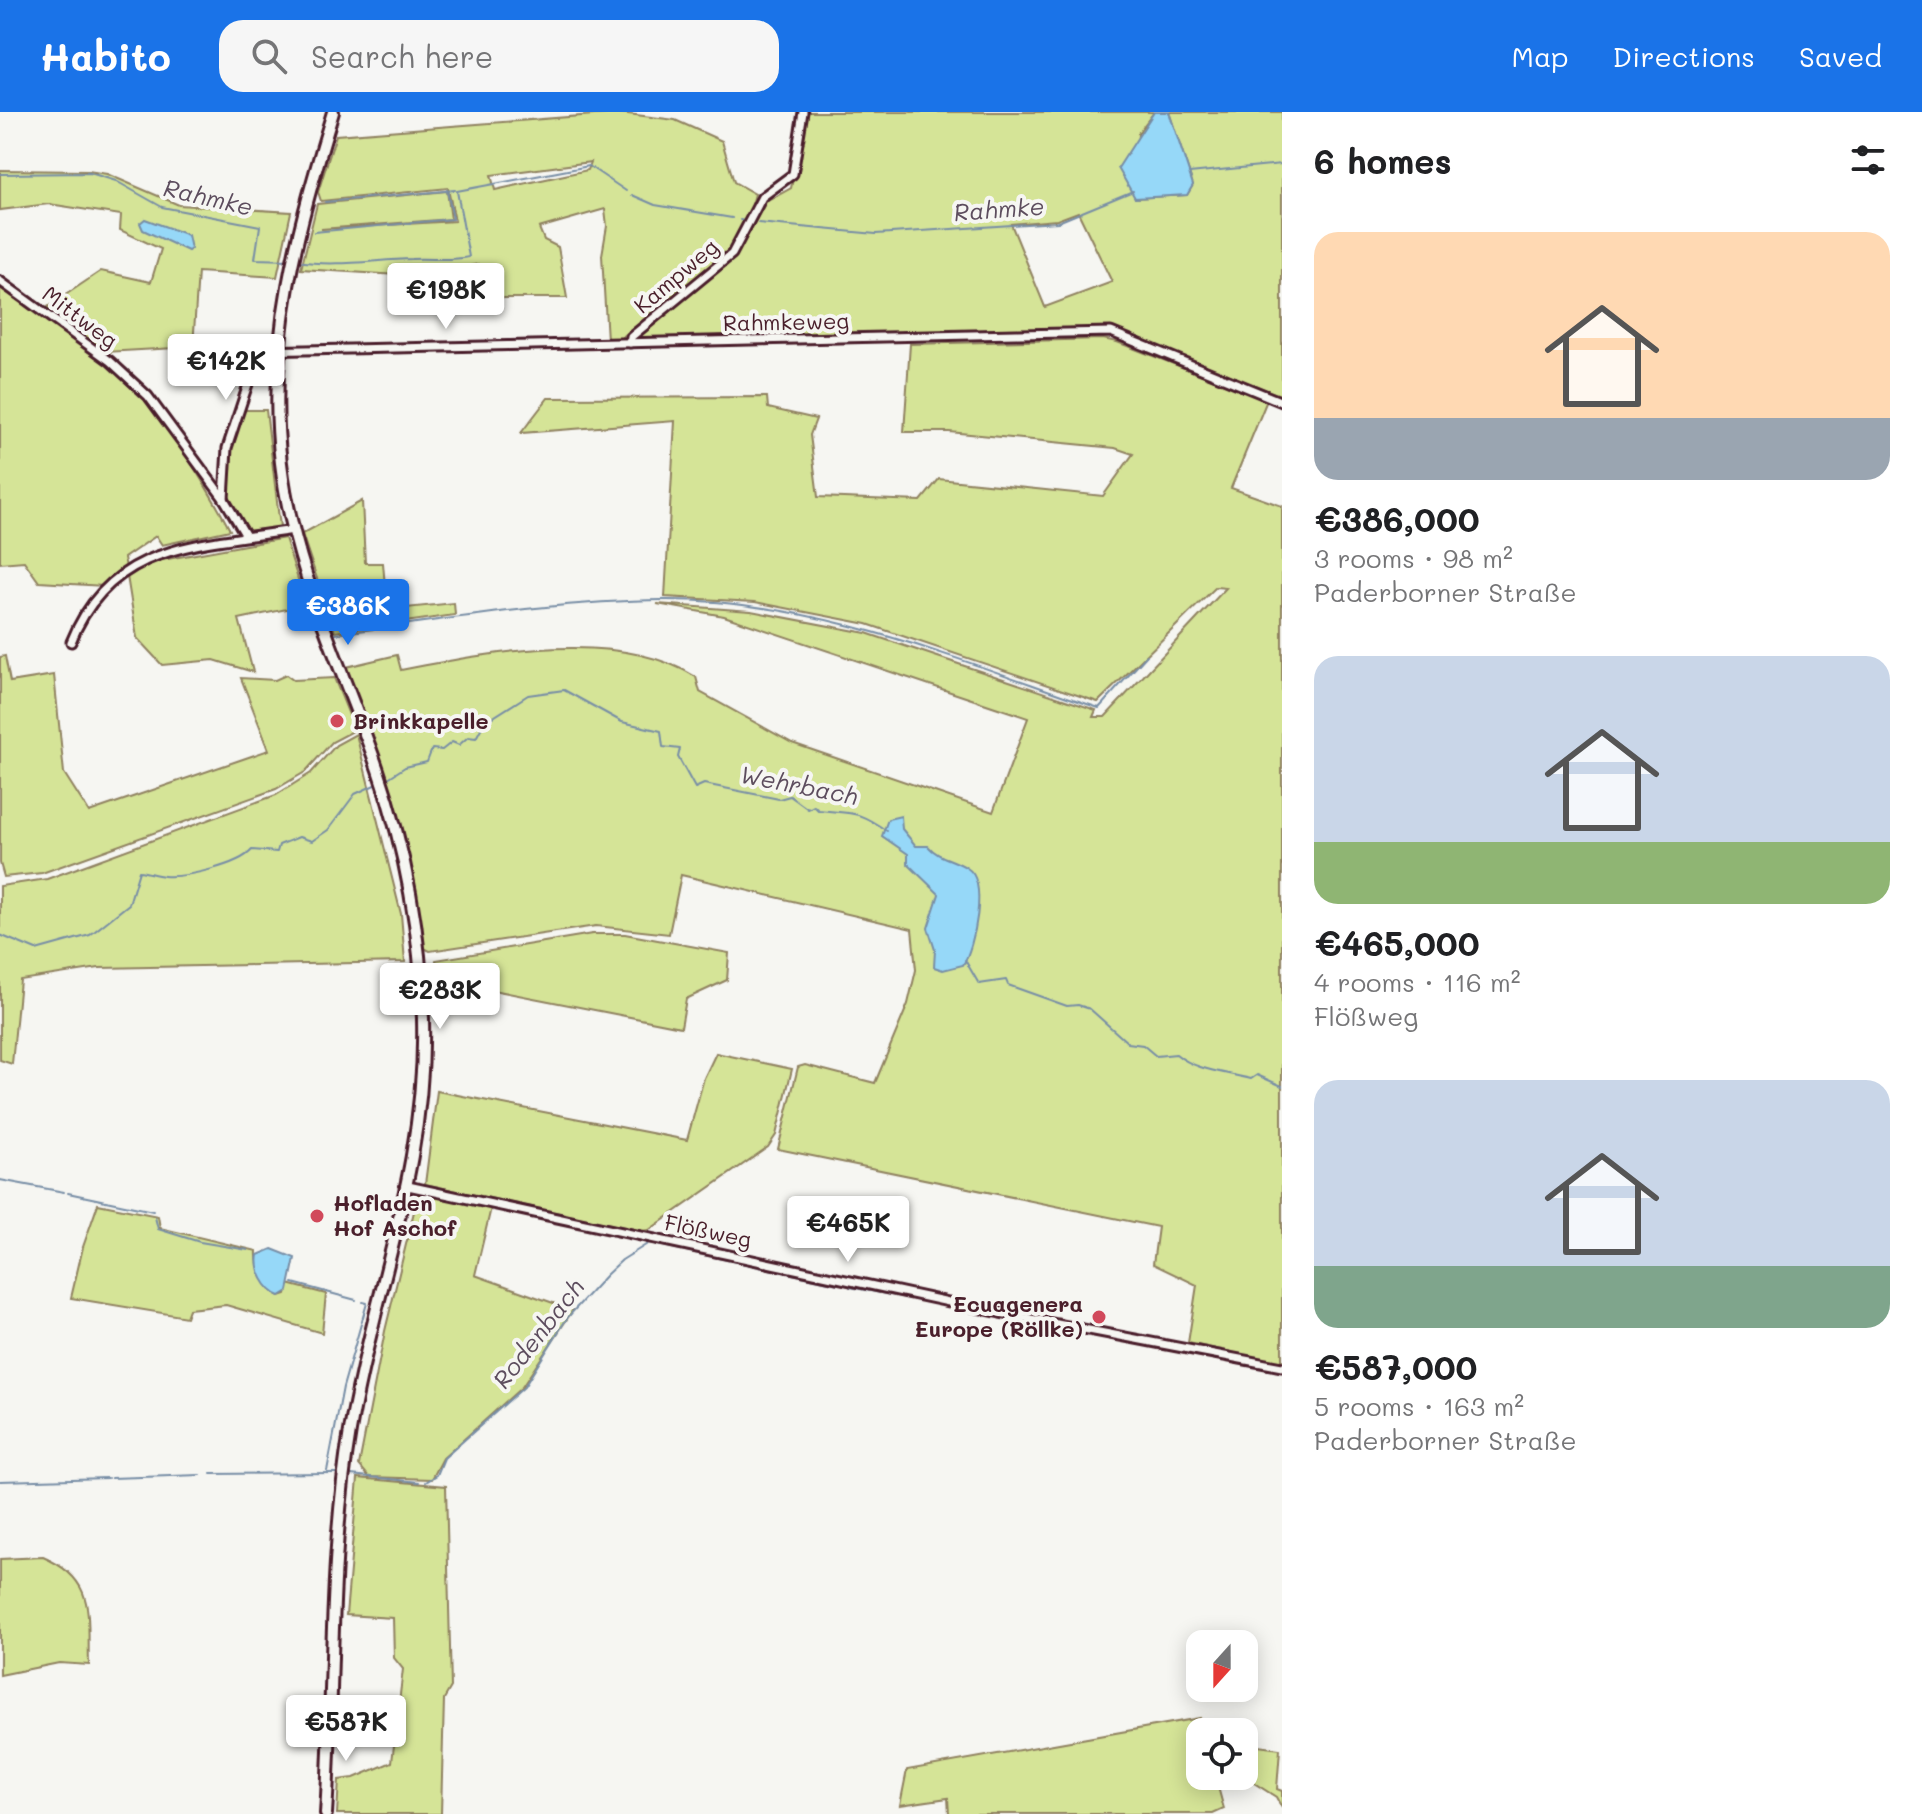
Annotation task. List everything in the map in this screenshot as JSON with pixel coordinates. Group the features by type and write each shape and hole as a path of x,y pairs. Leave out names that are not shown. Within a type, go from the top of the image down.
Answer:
{"main road":[{"path":"326,1814 343,1475 358,1390 408,1186 422,1077 421,977 411,901 379,772 316,608 293,530 278,434 278,351 289,266 333,112"}],"street":[{"name":"Kampweg","path":"630,343 631,337 732,254 762,197 793,174 803,112"},
{"name":"Mittweg","path":"0,281 136,383 224,499 246,536"},
{"name":"Rahmkeweg","path":"278,351 1111,332 1282,402"},
{"path":"224,499 227,448 259,351 278,351"},
{"path":"71,642 86,612 140,561 164,552 293,530"},
{"name":"Flößweg","path":"408,1186 1000,1313 1282,1367"}],"green space":[{"path":"808,112 1154,112 1138,133 1135,198 1187,195 1193,185 1169,112 1282,112 1282,396 1112,329 640,339 639,334 735,258 766,202 791,188","holes":["1078,212 1112,282 1045,307 1011,224 1057,220"]},
{"path":"620,113 675,120 722,141 734,182 755,194 748,219 725,255 621,338 607,340 602,255 607,226 605,209 539,228 544,240 558,247 567,298 484,298 478,264 470,266 463,279 301,269 317,204 447,191 451,219 321,229 455,221 448,188 321,201 318,192 336,135","holes":["591,162 588,170 495,190 491,175"]},
{"path":"0,170 88,171 107,174 179,205 291,212 277,277 198,272 193,347 105,352 46,308 101,271 151,282 161,249 120,230 121,215 49,204 0,210"},
{"path":"0,288 77,340 131,384 181,447 230,530 162,545 156,536 124,558 126,567 104,586 39,582 24,561 0,563"},
{"path":"1103,339 1267,400 1231,488 1282,506 1282,1363 1188,1343 1197,1285 1153,1264 1158,1227 778,1149 798,1067 805,1065 875,1083 908,1004 916,970 912,929 681,875 669,934 596,926 430,951 424,948 401,841 346,667 397,655 401,670 473,657 552,648 629,652 664,662 696,677 700,692 792,743 993,812 1028,718 724,616 657,604 751,611 866,633 1096,710 1093,717 1105,717 1226,588 1216,587 1098,702 867,624 755,602 665,597 675,421 521,433 548,398 767,397 768,408 816,419 810,435 818,497 921,501 939,479 1103,496 1133,454 1115,448 949,432 904,432 910,344"},
{"path":"243,410 266,410 280,527 250,531 244,528 229,497 229,450"},
{"path":"362,501 365,563 383,563 387,610 454,603 455,615 335,632 302,534"},
{"path":"285,538 306,605 239,619 253,672 214,660 162,665 137,638 127,576 151,562"},
{"path":"5,656 10,682 54,675 64,773 89,812 269,750 241,678 275,680 286,675 293,680 334,678 355,730 332,742 305,772 276,789 42,873 4,877 0,863 0,657"},
{"path":"356,734 401,914 405,962 99,968 20,980 12,1064 0,1060 0,886 47,879 276,795 311,773 336,745"},
{"path":"592,934 625,934 729,953 727,980 686,999 681,1027 437,979 436,960"},
{"path":"716,1053 792,1069 776,1135 768,1147 649,1230 425,1184 437,1091 687,1140 704,1078"},
{"path":"422,1193 491,1208 475,1275 573,1310 522,1387 443,1458 432,1479 369,1477 359,1465 385,1331 418,1195"},
{"path":"98,1204 158,1216 160,1228 257,1251 262,1277 274,1293 280,1296 286,1294 288,1284 326,1294 322,1333 226,1305 189,1309 186,1317 71,1298 83,1247"},
{"path":"358,1478 446,1486 451,1687 444,1699 441,1814 337,1814 339,1780 354,1778 392,1762 403,1669 394,1658 393,1618 346,1615"},
{"path":"43,1557 73,1576 81,1588 88,1614 89,1665 59,1663 0,1675 0,1559"},
{"path":"1186,1720 1186,1790 1219,1790 1224,1809 1213,1814 949,1814 948,1798 900,1805 907,1770"},
{"path":"1258,1746 1280,1749 1277,1789 1282,1791 1282,1808 1276,1797 1258,1786"}],"water":[{"path":"1154,112 1169,112 1193,185 1187,195 1135,198 1118,168"},
{"path":"145,219 188,235 191,249 188,251 143,230 140,223"},
{"path":"901,816 902,829 916,846 928,846 974,875 977,915 963,965 943,970 934,967 935,950 928,928 939,894 908,864 908,854 882,836 888,819"},
{"path":"272,1249 295,1258 288,1291 280,1296 262,1279 258,1267 258,1255"}],"waterway":[{"name":"Rahmke","path":"1189,173 1282,164"},
{"name":"Rahmke","path":"297,261 340,263 469,257 457,191 589,166 626,191"},
{"name":"Rahmke","path":"0,174 90,173 116,181 162,207 260,226 255,259 291,260"},
{"name":"Rahmke","path":"314,232 453,219 447,190"},
{"path":"325,202 455,190"},
{"name":"Rahmke","path":"758,223 876,234 1058,222 1133,191"},
{"name":"Rahmke","path":"632,195 655,205 732,218"},
{"name":"Rahmke","path":"740,220 745,221"},
{"path":"336,634 581,604 663,600 720,602 831,621 885,636 1099,708 1147,655"},
{"name":"Wehrbach","path":"385,780 405,767 427,762 432,749 442,750 452,742 459,745 468,737 476,738 484,723 528,695 564,690 622,722 661,731 663,747 680,749 678,757 695,788 704,784 779,799 790,796 808,809 814,806 818,810 854,814 887,831"},
{"name":"Wehrbach","path":"0,935 36,950 90,935 129,904 139,871 164,876 185,875 236,861 252,850 277,852 279,845 299,837 312,841 328,830 355,794 379,783"},
{"name":"Wehrbach","path":"965,960 979,984 1006,980 1008,985 1067,1006 1078,1005 1090,1009 1128,1043 1143,1045 1156,1056 1176,1054 1202,1068 1251,1079 1257,1075 1282,1086"},
{"name":"Rodenbach","path":"0,1180 64,1192"},
{"name":"Rodenbach","path":"68,1193 153,1211"},
{"name":"Rodenbach","path":"155,1217 158,1229 200,1242 248,1250"},
{"name":"Rodenbach","path":"426,1482 437,1475 444,1458 524,1387 567,1318 606,1275 622,1260 649,1243 838,1284"},
{"name":"Rodenbach","path":"293,1283 356,1300"},
{"name":"Rodenbach","path":"850,1287 1143,1344"},
{"name":"Rodenbach","path":"327,1471 343,1387 367,1303 363,1302"},
{"name":"Rodenbach","path":"1161,1348 1196,1354"},
{"name":"Rodenbach","path":"211,1474 336,1473"},
{"name":"Rodenbach","path":"111,1478 201,1475"},
{"name":"Rodenbach","path":"351,1475 419,1482"},
{"name":"Rodenbach","path":"0,1481 108,1478"}],"place":[{"name":"Brinkkapelle","path":"337,721"},
{"name":"Hofladen Hof Aschof","path":"317,1216"},
{"name":"Ecuagenera Europe (Röllke)","path":"1099,1317"}]}
